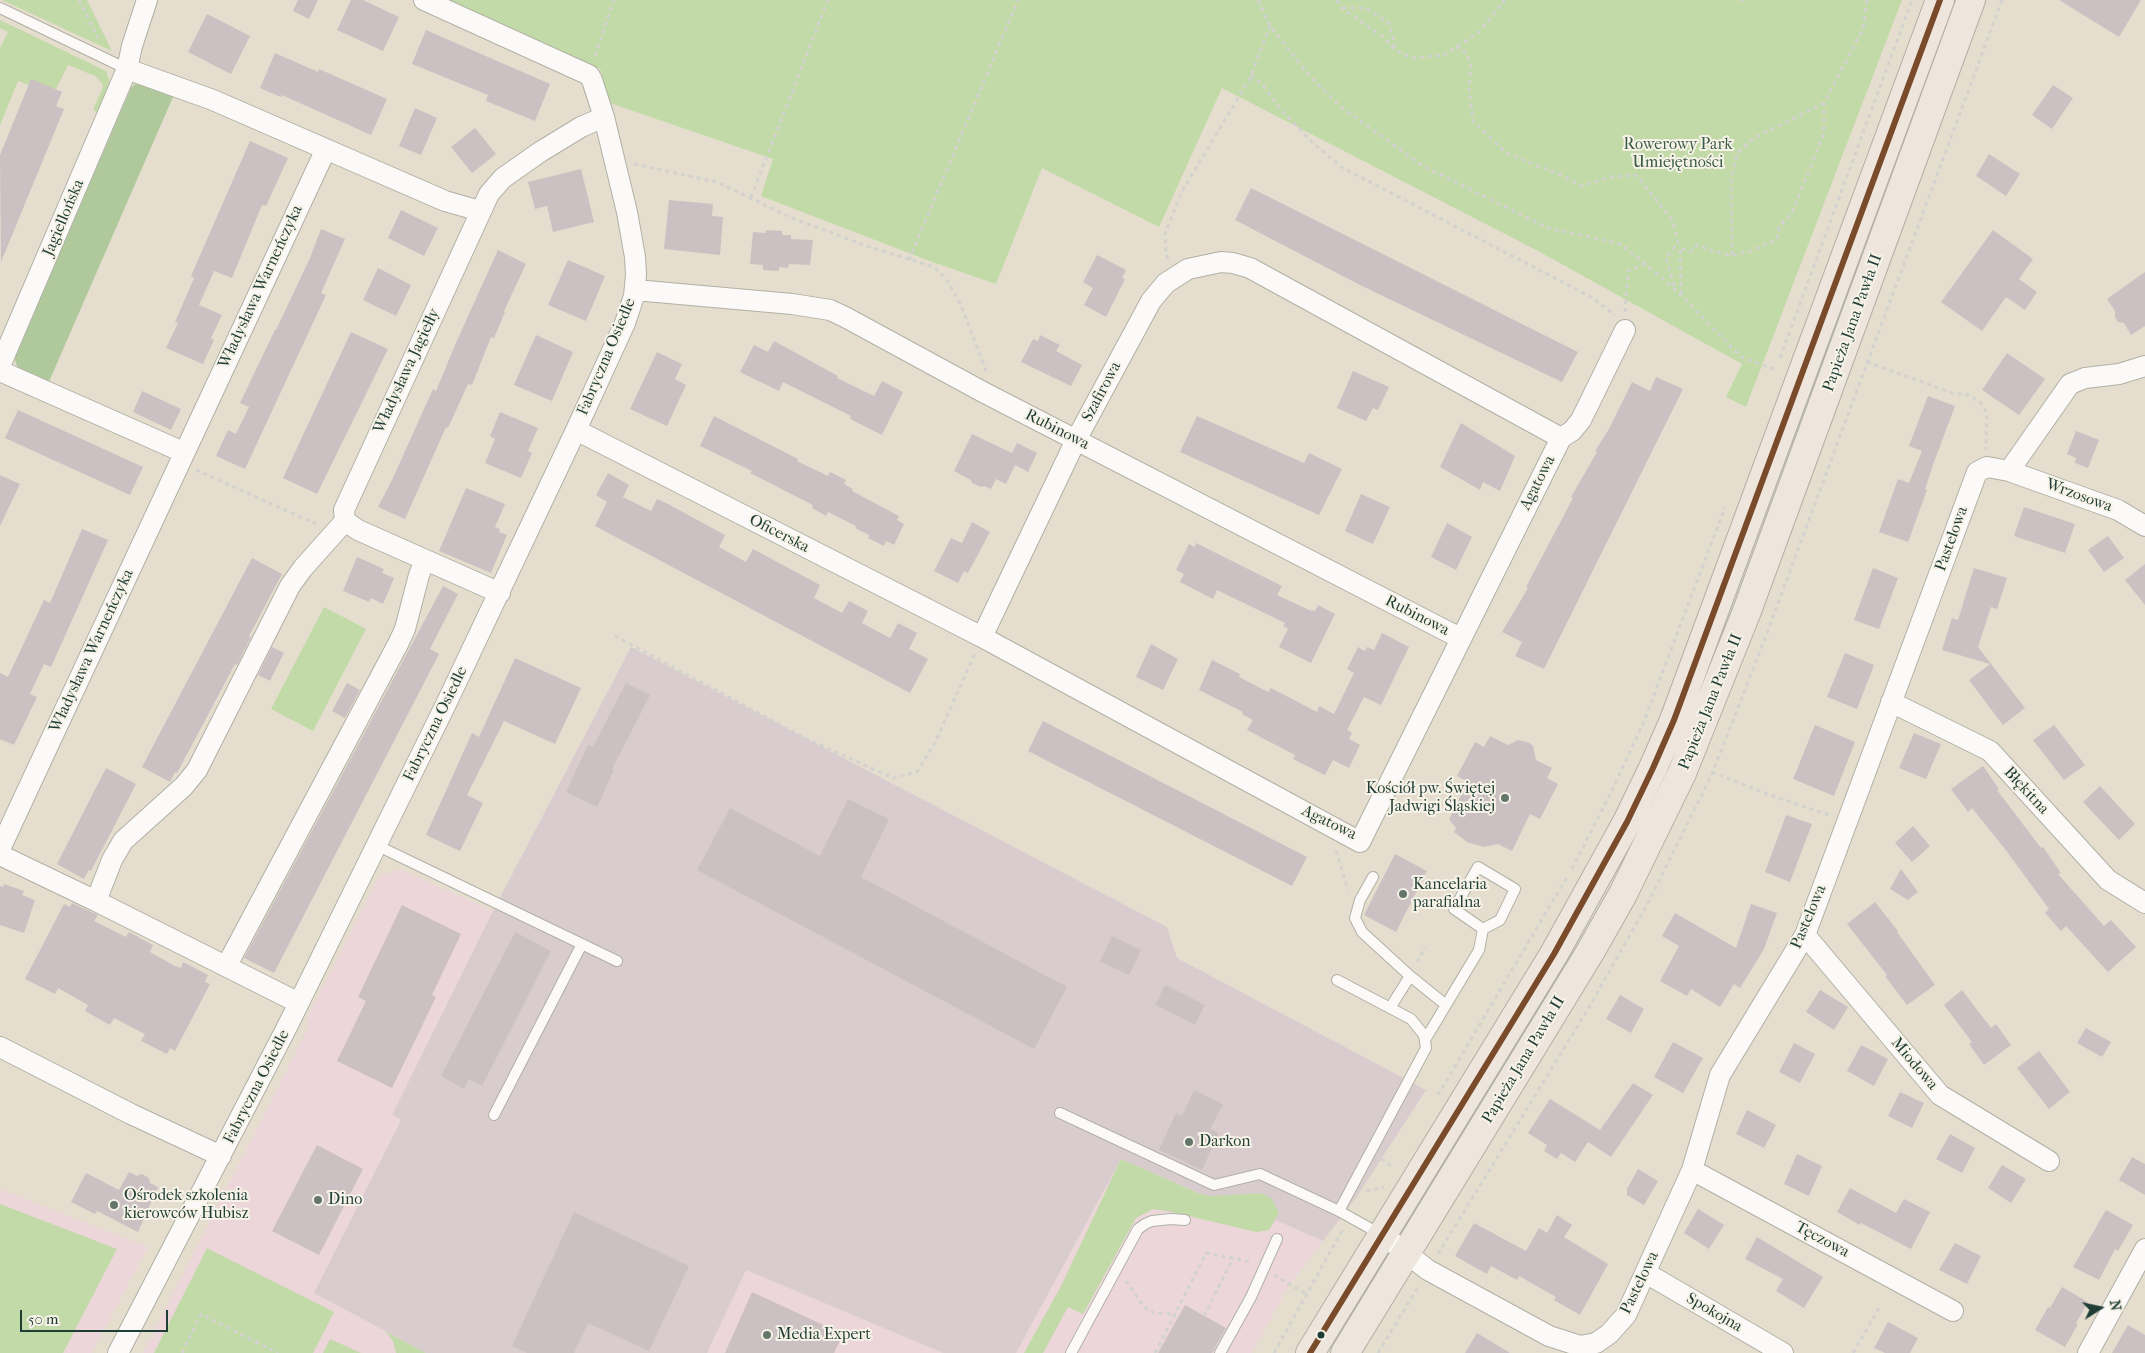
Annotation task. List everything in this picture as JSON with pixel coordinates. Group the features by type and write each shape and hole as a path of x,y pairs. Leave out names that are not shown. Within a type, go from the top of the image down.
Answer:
{"main road":[{"name":"Papieża Jana Pawła II","path":"1310,1353 1554,954 1627,822 1653,768 1674,720 1940,0"},
{"name":"Papieża Jana Pawła II","path":"1345,1353 1589,954 1623,894 1682,773 1747,610 1971,0"}],"street":[{"name":"Jagiellońska","path":"0,366 118,65 132,46 147,0"},
{"path":"424,0 586,73"},
{"path":"118,65 213,100 445,200 480,211"},
{"name":"Fabryczna Osiedle","path":"118,1353 299,1003 500,593 625,323 635,290 635,257 616,162 592,80 586,73"},
{"name":"Władysława Jagiełły","path":"340,527 345,507 489,194 503,178 556,141 604,117"},
{"name":"Władysława Warneńczyka","path":"0,849 183,452 326,149"},
{"name":"Agatowa","path":"1182,272 1221,262 1250,268 1561,438"},
{"name":"Szafirowa","path":"982,637 1076,440 1151,301 1158,290 1182,272"},
{"name":"Rubinowa","path":"635,290 792,304 830,310 983,392 1460,638"},
{"name":"Agatowa","path":"982,637 1360,842 1561,438 1572,431 1581,420 1625,330"},
{"path":"1988,467 2009,472 2070,384 2085,378 2119,374 2145,366"},
{"path":"0,371 183,452"},
{"name":"Oficerska","path":"576,430 982,637"},
{"name":"Pastelowa","path":"1383,1235 1428,1270 1549,1336 1580,1346 1596,1343 1609,1334 1626,1315 1692,1170 1720,1075 1805,935 1976,475 1979,469 1988,467"},
{"name":"Wrzosowa","path":"2009,472 2118,510 2145,526"},
{"path":"96,900 112,860 123,841 184,786 197,770 290,586 303,568 340,527 358,530 500,593"},
{"path":"227,965 398,644 405,629 416,584 425,560"},
{"name":"Błękitna","path":"1891,702 1990,752 2108,880 2145,902"},
{"path":"0,855 96,900 299,1003"},
{"name":"Miodowa","path":"1805,935 1940,1094 2050,1161"},
{"path":"0,1047 131,1114 221,1156"},
{"name":"Tęczowa","path":"1692,1170 1953,1311"},
{"path":"2088,1353 2145,1249"},
{"name":"Spokojna","path":"1646,1273 1783,1353"}],"lane":[{"path":"0,8 118,65"},
{"path":"376,845 616,961"},
{"path":"1425,1040 1478,950 1483,929 1500,920 1515,889 1478,867 1454,909 1483,929"},
{"path":"1373,878 1359,903 1355,918 1362,932 1410,976 1446,1005"},
{"path":"494,1115 582,944"},
{"path":"1390,1008 1410,976"},
{"path":"1337,980 1416,1024 1425,1040 1426,1048 1339,1211"},
{"path":"1060,1113 1214,1185 1260,1174 1339,1211 1383,1235"},
{"path":"1070,1353 1138,1230 1144,1224 1171,1219 1185,1220"},
{"path":"1220,1353 1264,1269 1277,1239"}],"path":[{"path":"79,0 118,65"},
{"path":"586,73 614,0"},
{"path":"751,197 828,0"},
{"path":"909,260 1018,0"},
{"path":"1258,0 1270,26 1310,76 1341,108 1423,166 1548,228 1621,244 1675,289 1741,357 1776,370"},
{"path":"1336,0 1342,8 1383,37 1396,51 1413,58 1444,55 1478,33 1505,0"},
{"path":"1740,0 1748,0"},
{"path":"1680,248 1690,252 1697,245 1715,252 1732,255 1748,252 1777,240 1779,227 1792,213 1824,133 1824,103 1863,29 1867,0"},
{"path":"1773,379 1912,0"},
{"path":"1342,8 1365,8 1389,22 1396,51"},
{"path":"1182,272 1166,254 1165,234 1184,188 1220,131 1251,75 1270,26"},
{"path":"1456,47 1463,49 1471,63 1469,88 1472,121 1506,153 1561,175 1582,186 1611,177 1636,175 1673,221 1680,248 1681,295"},
{"path":"1251,75 1263,85 1281,110 1314,144 1343,168 1593,298 1616,316 1625,330"},
{"path":"1732,255 1731,182 1737,153 1754,138 1824,103"},
{"path":"616,162 640,164 702,177 728,186 792,218 909,260 934,267 947,280 962,305 988,379 983,392"},
{"path":"1675,289 1666,258 1678,243"},
{"path":"1625,330 1628,271 1646,263"},
{"path":"1867,362 1952,393 1969,395 1981,403 1987,413 1985,443 1988,467"},
{"path":"183,452 186,462 191,468 340,527"},
{"path":"1433,1103 1566,880 1610,794 1643,724 1726,507"},
{"path":"615,636 803,737 893,778 917,772 935,743 982,637"},
{"path":"1712,772 1766,794 1835,817"},
{"path":"1330,826 1350,895 1359,903"},
{"path":"1391,1174 1400,1160"},
{"path":"1274,1353 1366,1191 1383,1187 1387,1181"},
{"path":"1155,1353 1206,1253 1252,1262 1306,1294"},
{"path":"1204,1316 1233,1258"},
{"path":"1117,1266 1144,1307 1154,1313 1176,1314"},
{"path":"1378,1353 1428,1270"},
{"path":"1852,1353 1878,1308"},
{"path":"182,1353 201,1314 278,1353"},
{"path":"1293,1317 1300,1322"}],"shaded area":[{"path":"631,647 1167,927 1177,958 1426,1090 1356,1198 1323,1241 1219,1195 1208,1197 1121,1159 1016,1353 943,1353 746,1270 707,1353 426,1353 314,1293 401,1120 392,1115 493,911"},
{"path":"400,869 493,911 392,1115 401,1120 314,1293 386,1332 393,1341 396,1353 143,1353 309,1026 306,1020 379,876"},
{"path":"1121,1159 1207,1197 1219,1195 1323,1241 1288,1287 1252,1353 1016,1353"},
{"path":"0,1189 148,1247 92,1353 0,1353"},
{"path":"746,1270 900,1335 943,1353 707,1353"}],"green space":[{"path":"2,0 87,0 112,51"},
{"name":"Rowerowy Park Umiejętności","path":"443,0 1902,0 1746,407 1726,397 1742,364 1540,252 1222,88 1159,227 1042,168 996,284 927,260 761,196 773,159 610,103 600,69"},
{"path":"0,20 106,71 110,84 99,113 93,110 103,87 102,83 95,76 68,65 56,89 29,85 18,81 0,125 0,48 8,32 0,28"},
{"path":"136,83 173,97 48,384 18,370 15,360 16,354 131,88"},
{"path":"324,607 366,629 313,731 271,709"},
{"path":"1121,1159 1198,1193 1211,1196 1261,1193 1272,1199 1279,1213 1269,1230 1256,1232 1153,1209 1136,1218 1083,1314 1068,1307 1043,1353 1024,1353 1061,1286"},
{"path":"0,1204 117,1249 63,1353 0,1353"},
{"path":"207,1248 334,1312 313,1353 154,1353"},
{"path":"386,1332 426,1353 396,1353 393,1341"},
{"path":"330,1339 361,1353 323,1353"}],"building":[{"path":"298,0 318,0 309,19 293,11"},
{"path":"351,0 363,0 399,17 383,51 337,30"},
{"path":"2059,0 2141,0 2119,37"},
{"path":"207,14 250,36 231,74 188,52"},
{"path":"426,30 550,84 535,121 486,101 488,95 412,64"},
{"path":"275,53 318,72 319,69 387,99 371,135 282,95 281,97 260,88"},
{"path":"31,79 62,92 56,106 64,109 1,262 0,155"},
{"path":"2053,85 2073,98 2052,129 2032,115"},
{"path":"415,108 437,118 421,155 399,146"},
{"path":"475,128 496,154 472,173 451,147"},
{"path":"250,141 288,158 266,206 262,205 232,278 214,271 199,305 222,315 211,338 214,340 203,364 166,348 178,323 175,322 194,278 191,276"},
{"path":"1989,154 2020,174 2006,196 1976,176"},
{"path":"581,169 594,222 553,232 547,206 535,209 528,182"},
{"path":"1251,188 1578,352 1562,382 1360,285 1235,220"},
{"path":"669,200 713,204 712,216 723,217 720,255 664,249"},
{"path":"401,210 438,228 424,256 388,238"},
{"path":"321,229 345,239 321,293 326,295 245,469 216,456 228,430 236,434 249,407 240,403 310,258"},
{"path":"766,230 782,231 782,235 791,235 791,239 813,240 810,265 789,264 788,268 779,267 779,271 763,270 763,265 750,264 753,232 766,233"},
{"path":"1993,230 2033,259 2019,279 2037,292 2025,310 2006,297 1982,331 1941,302"},
{"path":"498,250 526,264 504,311 494,338 491,337 472,385 468,384 448,428 446,427 405,519 378,507 433,389 436,391"},
{"path":"1097,255 1126,270 1122,278 1125,279 1106,317 1084,305 1093,288 1083,282"},
{"path":"568,260 605,276 586,321 548,305"},
{"path":"378,268 411,285 396,316 363,300"},
{"path":"2145,272 2145,326 2131,335 2124,323 2118,322 2115,317 2115,311 2107,299"},
{"path":"351,332 388,349 317,494 283,478"},
{"path":"536,335 573,352 552,401 514,385"},
{"path":"1040,335 1060,345 1056,351 1082,365 1071,386 1021,362 1033,339 1038,341"},
{"path":"774,341 838,376 837,378 874,396 882,381 903,392 882,435 850,419 851,416 783,382 779,391 740,372 754,345 768,352"},
{"path":"657,352 682,364 675,379 686,385 667,426 630,409"},
{"path":"2007,353 2045,379 2019,415 1982,390"},
{"path":"1353,371 1389,387 1378,410 1373,408 1366,421 1337,408"},
{"path":"1656,377 1683,389 1544,669 1515,656 1522,642 1502,632 1528,588 1526,587 1573,498 1571,497 1597,452 1595,451 1609,429 1632,382 1650,391"},
{"path":"142,391 181,409 171,430 133,412"},
{"path":"1928,396 1955,406 1934,462 1925,489 1927,490 1908,542 1879,532 1898,479 1909,483 1922,451 1909,446"},
{"path":"18,410 143,467 130,495 5,438"},
{"path":"500,412 538,428 528,451 532,453 521,478 485,463 495,439 490,436"},
{"path":"714,416 798,459 797,461 828,476 830,472 846,480 844,484 853,489 852,491 899,516 897,520 904,524 894,545 886,541 884,546 868,538 869,535 855,528 856,526 828,512 826,516 812,508 813,505 750,473 752,471 700,446"},
{"path":"1197,416 1304,463 1309,453 1342,469 1319,515 1180,452"},
{"path":"1461,423 1515,456 1500,491 1483,482 1480,490 1440,467"},
{"path":"2076,431 2099,440 2088,468 2075,463 2076,458 2067,454"},
{"path":"972,434 1012,453 1017,443 1037,453 1028,472 1015,465 1006,484 996,479 991,489 984,486 981,487 954,471"},
{"path":"608,473 629,485 623,497 651,511 657,499 668,504 725,535 719,547 746,562 753,549 820,585 814,598 842,613 849,601 868,611 862,623 890,638 898,623 917,633 909,649 928,659 910,693 595,526 607,502 596,495"},
{"path":"0,475 20,484 0,526"},
{"path":"466,488 505,504 495,527 500,529 499,532 507,535 491,573 439,551"},
{"path":"1361,494 1390,507 1373,544 1345,531"},
{"path":"2024,507 2075,524 2065,553 2014,536"},
{"path":"972,522 990,532 968,573 964,571 958,583 934,571 951,538 962,543"},
{"path":"1447,523 1472,537 1456,570 1431,557"},
{"path":"82,529 108,540 51,667 44,664 30,694 37,697 14,745 0,739 0,673 8,677 44,600 50,603"},
{"path":"2108,536 2124,558 2104,572 2088,550"},
{"path":"1196,543 1282,586 1277,595 1309,610 1315,611 1318,605 1335,614 1311,663 1279,647 1288,629 1283,626 1285,623 1217,590 1213,599 1180,582 1184,574 1176,570 1189,544 1195,547"},
{"path":"357,557 384,569 382,573 394,578 383,604 371,598 369,602 343,591"},
{"path":"252,558 282,574 249,636 251,637 237,665 235,664 177,773 175,772 170,782 142,767"},
{"path":"2145,564 2145,605 2125,580"},
{"path":"1873,568 1898,578 1879,629 1854,620"},
{"path":"1974,568 2007,578 1997,609 1991,607 1978,647 2025,708 2003,725 1969,680 1990,664 1942,650 1952,618 1958,620"},
{"path":"443,586 458,594 430,649 439,654 274,973 244,958"},
{"path":"1382,633 1409,647 1381,705 1364,697 1347,730 1352,733 1349,739 1360,745 1349,768 1333,760 1325,775 1293,759 1295,755 1247,730 1253,720 1242,714 1243,712 1199,690 1212,660 1240,674 1239,677 1268,692 1271,688 1317,712 1319,706 1334,714 1354,673 1347,669 1358,647 1365,651 1367,647 1374,650"},
{"path":"1151,644 1178,659 1163,690 1136,677"},
{"path":"272,647 284,653 270,681 258,675"},
{"path":"1845,653 1874,665 1857,709 1827,697"},
{"path":"515,658 581,688 555,744 504,721 467,795 483,803 460,851 426,835 472,733 479,737"},
{"path":"347,683 360,690 345,718 332,711"},
{"path":"626,683 650,695 612,769 614,770 597,807 566,792 588,745 593,747"},
{"path":"1043,721 1307,857 1292,886 1028,751"},
{"path":"1815,725 1855,742 1834,796 1793,779"},
{"path":"2054,725 2085,765 2064,780 2033,740"},
{"path":"1914,733 1941,744 1926,779 1899,768"},
{"name":"Kościół pw. Świętej Jadwigi Śląskiej","path":"1490,736 1508,745 1518,740 1530,743 1533,746 1536,760 1552,768 1547,778 1558,784 1540,819 1530,814 1512,851 1498,844 1484,847 1467,842 1454,832 1456,828 1449,819 1468,782 1457,776 1475,742 1484,747"},
{"path":"1983,766 1999,789 1997,790 2041,848 2043,847 2061,873 2058,874 2104,926 2111,920 2136,947 2108,972 2066,926 2061,931 2045,913 2049,909 2005,849 1972,808 1968,812 1951,789"},
{"path":"106,768 136,784 91,871 89,870 84,879 57,864"},
{"path":"2100,786 2135,824 2119,840 2083,802"},
{"path":"848,799 889,819 861,877 1067,987 1034,1049 697,870 730,808 820,856"},
{"path":"1786,815 1812,824 1790,882 1765,872"},
{"path":"1913,826 1930,846 1912,862 1895,843"},
{"path":"1395,854 1427,871 1396,932 1364,915"},
{"path":"1901,869 1918,892 1908,900 1890,889"},
{"path":"4,884 24,891 22,895 35,900 24,933 0,925 0,886 3,887"},
{"path":"1875,902 1898,931 1935,985 1907,1005 1885,976 1887,975 1847,924"},
{"path":"72,903 98,915 94,921 126,937 129,932 153,945 150,952 175,966 181,968 183,962 208,975 205,982 210,984 175,1051 170,1048 167,1054 141,1041 145,1034 114,1018 110,1025 85,1011 88,1005 58,988 55,994 25,979 64,904 70,907"},
{"path":"1751,904 1777,913 1764,949 1740,988 1734,984 1720,1007 1691,989 1687,996 1660,981 1679,946 1662,936 1675,913 1736,948"},
{"path":"402,905 461,934 432,995 436,997 392,1088 337,1061 366,1001 358,997"},
{"path":"515,932 551,951 482,1086 469,1079 464,1089 441,1076"},
{"path":"1112,936 1141,950 1129,975 1100,961"},
{"path":"1165,985 1205,1005 1195,1025 1155,1005"},
{"path":"1820,990 1848,1007 1834,1030 1806,1012"},
{"path":"1962,990 1991,1028 1996,1024 2011,1045 1984,1065 1969,1044 1972,1042 1944,1005"},
{"path":"1620,995 1644,1009 1631,1033 1606,1019"},
{"path":"2086,1028 2111,1042 2102,1057 2077,1043"},
{"path":"1673,1042 1703,1058 1683,1093 1654,1077"},
{"path":"1794,1043 1815,1054 1800,1083 1779,1072"},
{"path":"1861,1045 1888,1059 1874,1086 1847,1071"},
{"path":"2039,1051 2070,1092 2049,1109 2017,1068"},
{"path":"1633,1083 1653,1095 1611,1157 1588,1142 1575,1162 1561,1153 1557,1159 1544,1151 1547,1145 1528,1133 1550,1099 1600,1130"},
{"name":"Darkon","path":"1194,1090 1223,1104 1210,1129 1219,1133 1202,1170 1159,1150 1176,1113 1182,1116"},
{"path":"1900,1092 1924,1103 1912,1128 1888,1116"},
{"path":"1747,1110 1776,1125 1764,1148 1736,1134"},
{"path":"1950,1134 1975,1148 1962,1173 1936,1159"},
{"name":"Dino","path":"317,1145 363,1169 319,1255 272,1231"},
{"path":"1797,1154 1822,1166 1809,1196 1784,1184"},
{"path":"2132,1157 2145,1164 2145,1195 2119,1180"},
{"path":"2002,1165 2026,1179 2011,1203 1988,1188"},
{"path":"1638,1169 1658,1181 1644,1205 1627,1195 1627,1189"},
{"name":"Ośrodek szkolenia kierowców Hubisz","path":"129,1172 137,1176 142,1174 149,1178 150,1183 158,1187 138,1232 97,1211 95,1214 71,1202 86,1173 119,1190"},
{"path":"1850,1188 1896,1213 1904,1199 1930,1212 1911,1249 1837,1212"},
{"path":"1698,1209 1724,1225 1709,1249 1684,1233"},
{"path":"2106,1210 2133,1225 2118,1251 2115,1249 2099,1280 2073,1267"},
{"path":"574,1212 689,1266 649,1351 588,1323 574,1353 527,1353 512,1346"},
{"path":"1557,1215 1572,1225 1564,1237 1608,1264 1580,1315 1554,1300 1556,1297 1519,1276 1517,1280 1491,1266 1487,1274 1455,1256 1474,1223 1526,1251 1539,1228 1547,1233"},
{"path":"1757,1237 1823,1277 1804,1308 1776,1291 1783,1279 1745,1259"},
{"path":"1955,1243 1981,1256 1967,1284 1939,1270"},
{"path":"2062,1287 2088,1302 2065,1347 2035,1330"},
{"name":"Media Expert","path":"752,1292 843,1334 834,1353 725,1353"},
{"path":"1185,1305 1226,1328 1212,1353 1158,1353"},
{"path":"1888,1322 1918,1338 1910,1353 1885,1353 1874,1348"},
{"path":"2128,1325 2145,1335 2145,1353 2112,1353"},
{"path":"1477,1333 1510,1353 1465,1353"}],"transit line":[{"path":"1310,1353 1554,954 1627,822 1653,768 1674,720 1940,0"}],"place":[{"name":"Kościół pw. Świętej Jadwigi Śląskiej","path":"1505,798"},
{"name":"Kancelaria parafialna","path":"1403,894"},
{"name":"Darkon","path":"1189,1142"},
{"name":"Dino","path":"318,1200"},
{"name":"Ośrodek szkolenia kierowców Hubisz","path":"114,1205"},
{"name":"Media Expert","path":"767,1335"}]}
